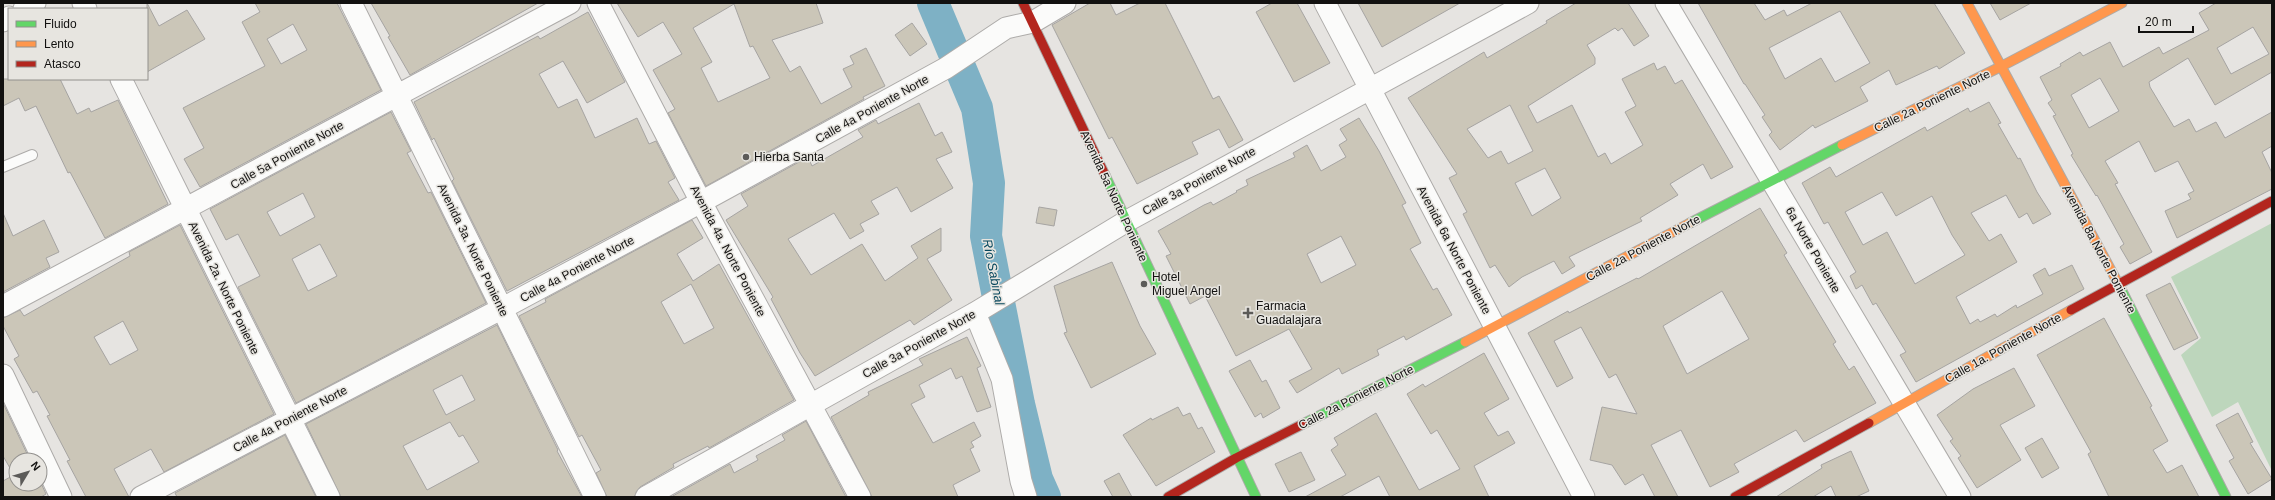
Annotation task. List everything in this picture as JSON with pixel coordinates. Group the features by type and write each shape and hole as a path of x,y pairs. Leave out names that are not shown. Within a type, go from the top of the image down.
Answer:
{"street":[{"path":"26,8 35,3"},
{"name":"Avenida 3a. Norte Poniente","path":"351,3 595,497"},
{"name":"Calle 5a Poniente Norte","path":"3,306 186,210 570,3"},
{"name":"Avenida 4a. Norte Poniente","path":"598,3 701,202 860,497"},
{"path":"1000,32 1017,3"},
{"name":"Avenida 5a Norte Poniente","path":"1023,3 1127,221 1236,458 1256,497"},
{"name":"Calle 4a Poniente Norte","path":"141,497 501,309 701,202 950,66 1000,32 1032,22 1065,3"},
{"name":"Avenida 6a Norte Poniente","path":"1325,3 1368,89 1584,497"},
{"name":"Calle 3a Poniente Norte","path":"646,497 980,311 1028,280 1127,221 1528,3"},
{"name":"6a Norte Poniente","path":"1666,3 1960,497"},
{"name":"Avenida 8a Norte Poniente","path":"1967,3 2118,284 2226,497"},
{"name":"Calle 2a Poniente Norte","path":"1168,497 1236,458 1495,327 1772,179 2002,66 2122,3"},
{"name":"Avenida 2a. Norte Poniente","path":"121,80 329,497"},
{"name":"Calle 1a. Poniente Norte","path":"1735,497 2118,284 2272,201"},
{"path":"980,311 1002,379 1020,481 1026,497"},
{"path":"3,375 61,497"}],"lane":[{"path":"3,167 32,155"}],"green space":[{"path":"2272,223 2272,471 2238,402 2212,417 2181,355 2201,338 2171,277"}],"building":[{"path":"147,3 159,26 187,10 205,39 148,71"},
{"path":"255,3 337,3 381,90 200,187 184,159 204,148 183,108 265,66 242,22 260,12","holes":["293,24 307,50 281,64 267,39"]},
{"path":"371,3 538,3 410,75 388,37 390,36"},
{"path":"617,3 816,3 823,23 772,40 790,72 800,66 821,104 852,87 843,69 854,64 850,56 866,48 885,86 706,186 668,113 675,109 653,70 682,54 663,22 638,37","holes":["734,4 750,47 753,46 770,78 718,102 701,68 712,62 693,28"]},
{"path":"1090,3 1110,3 1116,15 1140,3 1165,3 1213,99 1219,96 1243,140 1229,148 1219,129 1192,142 1198,154 1137,184 1112,137 1109,139 1052,25"},
{"path":"1272,3 1297,3 1330,63 1294,82 1256,12"},
{"path":"1358,3 1460,3 1382,47"},
{"path":"1576,3 1628,3 1649,36 1634,46 1622,28 1618,31 1615,28 1587,45 1595,58 1595,64 1528,106 1537,123 1572,105 1598,157 1605,153 1611,164 1643,145 1625,112 1636,106 1622,79 1654,63 1657,70 1665,66 1675,84 1682,80 1733,167 1711,179 1703,164 1670,184 1678,195 1640,218 1642,221 1569,257 1575,266 1562,274 1554,261 1522,277 1509,287 1495,265 1490,268 1463,214 1467,212 1449,178 1457,174 1408,98 1484,52 1487,58 1547,23 1546,21","holes":["1510,105 1533,151 1508,164 1501,151 1488,158 1467,129","1545,168 1561,198 1532,216 1515,183"]},
{"path":"1698,3 1754,3 1765,20 1784,10 1787,16 1812,3 1934,3 1965,53 1939,69 1937,66 1896,85 1889,70 1860,87 1868,101 1815,128 1813,125 1780,150 1769,135 1772,132 1762,117 1765,115 1744,84","holes":["1840,11 1870,63 1835,82 1821,58 1785,79 1769,48"]},
{"path":"1990,3 2031,3 2000,20"},
{"path":"2216,3 2272,3 2272,72 2215,105 2188,58 2149,82 2150,87 2174,127 2189,119 2196,132 2216,122 2225,138 2272,112 2272,146 2262,152 2272,173 2272,189 2177,238 2165,211 2191,199 2188,194 2194,191 2178,161 2155,172 2139,141 2105,161 2118,183 2115,184 2152,252 2130,264 2120,247 2124,244 2097,195 2096,196 2071,155 2073,154 2053,116 2056,115 2048,103 2052,100 2040,77 2061,66 2060,64 2080,52 2083,56 2110,42 2123,67 2159,47 2163,54 2209,30 2199,13","holes":["2253,27 2269,54 2231,74 2217,48","2100,78 2119,111 2089,128 2071,95"]},
{"path":"588,12 625,82 587,103 563,61 539,74 558,108 577,99 595,138 637,118 649,144 656,141 675,178 668,182 679,200 507,291 452,181 454,179 434,138 432,140 414,102 538,36 540,39"},
{"path":"912,23 927,44 910,56 895,35"},
{"path":"3,79 60,80 77,114 89,108 91,112 118,100 168,204 105,238 70,172 68,173 36,106 25,111 19,98 3,106"},
{"path":"1989,102 2001,123 1998,124 2018,159 2020,158 2037,192 2051,214 2033,224 2027,213 2019,218 2006,195 1971,213 1989,241 2001,234 2017,262 1956,297 1970,324 1978,319 1980,322 1995,314 1997,317 2016,305 2017,308 2043,294 2033,275 2045,268 2049,276 2072,265 2084,289 1916,382 1900,355 1906,352 1876,303 1873,305 1862,285 1856,289 1850,276 1856,272 1828,222 1824,224 1802,183 1830,167 1836,177 1925,127 1927,131 1968,108 1970,112","holes":["1882,192 1896,216 1932,196 1952,235 1965,255 1915,284 1887,232 1863,245 1845,212"]},
{"path":"919,103 935,136 942,132 952,152 936,159 953,188 911,212 897,187 871,201 879,214 860,224 864,231 850,239 834,213 788,239 811,275 862,244 885,281 918,258 911,246 941,228 941,251 927,259 952,300 914,325 910,320 815,376 800,353 771,299 773,297 726,220 748,206 741,194 808,157 812,166 863,137 858,130 876,120 878,124"},
{"path":"391,112 411,151 407,153 428,193 431,192 486,303 296,403 238,287 260,276 238,234 226,240 210,209","holes":["303,193 315,217 280,236 267,212","320,244 337,276 308,291 292,259"]},
{"path":"1359,118 1379,151 1406,203 1402,205 1421,243 1410,249 1433,290 1437,288 1452,315 1406,340 1404,336 1377,350 1379,355 1342,374 1339,368 1297,393 1289,381 1312,369 1289,329 1236,356 1205,296 1190,304 1166,256 1171,254 1158,231 1204,205 1211,202 1213,205 1237,192 1236,191 1248,185 1246,180 1295,157 1293,153 1307,145 1321,171 1346,157 1339,145 1347,140 1340,129","holes":["1341,236 1356,265 1321,283 1307,254"]},
{"path":"1039,207 1057,210 1054,226 1036,223"},
{"path":"1760,208 1787,253 1784,255 1836,342 1833,344 1849,370 1854,366 1876,403 1804,442 1796,430 1734,464 1739,472 1710,487 1681,430 1651,445 1678,497 1655,497 1643,474 1625,485 1612,465 1590,460 1602,407 1637,414 1616,374 1609,378 1581,327 1554,341 1573,378 1557,387 1528,333 1568,311 1569,313 1637,278 1638,279","holes":["1722,291 1749,339 1687,374 1663,326"]},
{"path":"3,213 13,236 44,220 59,252 46,258 50,267 3,292"},
{"path":"692,220 703,238 677,254 693,281 719,264 794,400 709,448 708,446 673,464 674,467 640,487 634,497 607,497 596,473 601,470 582,435 579,437 519,316 546,302 545,299","holes":["691,284 714,328 684,344 661,302"]},
{"path":"180,225 274,414 164,472 151,449 114,469 129,497 86,497 67,461 70,460 47,416 50,415 37,391 33,393 14,359 19,356 3,326 3,318 20,310 24,316 130,256 129,252","holes":["123,321 138,350 110,365 94,337"]},
{"path":"1112,262 1140,326 1156,354 1091,388 1064,333 1067,332 1054,286"},
{"path":"2170,283 2198,338 2174,350 2146,295"},
{"path":"2104,318 2152,406 2150,407 2168,441 2153,450 2167,473 2182,465 2199,497 2109,497 2088,454 2091,452 2037,355"},
{"path":"497,325 558,450 557,451 582,497 341,497 306,424","holes":["462,375 475,400 446,415 433,390","450,422 459,437 463,435 479,462 427,490 403,446"]},
{"path":"967,337 981,366 977,368 991,407 977,412 962,376 956,379 951,368 919,385 925,397 911,404 933,443 974,422 981,436 971,442 974,447 970,449 980,471 953,485 958,497 872,497 831,417 869,395 868,392 923,365 919,359"},
{"path":"1484,353 1509,399 1484,413 1498,436 1508,431 1515,443 1474,466 1489,497 1390,497 1379,476 1340,497 1305,497 1346,475 1331,450 1338,445 1334,438 1376,413 1419,490 1460,469 1437,430 1431,434 1407,394 1423,384 1425,387"},
{"path":"1250,360 1262,382 1266,380 1280,408 1263,418 1261,413 1255,417 1229,371"},
{"path":"2014,368 2035,406 2000,425 2021,460 1977,488 1958,458 1961,456 1950,441 1953,439 1937,415 1973,389"},
{"path":"3,403 26,452 8,452 8,465 3,456"},
{"path":"1178,407 1183,416 1190,413 1198,429 1202,427 1215,452 1156,486 1123,435 1151,418 1152,420"},
{"path":"2238,413 2253,442 2250,443 2272,479 2248,494 2229,461 2234,458 2216,425"},
{"path":"806,421 846,497 671,497 730,464 734,473 758,460 756,456 785,440 782,435"},
{"path":"285,435 316,497 177,497 175,493"},
{"path":"2042,438 2059,468 2042,478 2025,448"},
{"path":"1851,451 1869,491 1856,497 1836,497 1831,486 1813,497 1776,497 1822,468 1821,465"},
{"path":"1301,452 1315,480 1289,492 1275,464"},
{"path":"1119,473 1132,497 1113,497 1104,481"},
{"path":"8,478 8,492 45,492 46,494 41,497 3,497 3,481"}],"waterway":[{"name":"Río Sabinal","path":"933,3 977,108 989,183 986,236 1019,404 1037,479 1045,497"}],"traffic: fast":[{"path":"1690,223 1842,145"},
{"path":"1105,175 1256,497"},
{"path":"2120,287 2226,497"},
{"path":"1303,424 1465,342"}],"traffic: slow":[{"path":"1967,3 2120,287"},
{"path":"1842,145 2002,66 2122,3"},
{"path":"1465,342 1690,223"},
{"path":"1869,423 2071,310"}],"traffic: jam":[{"path":"1023,3 1105,175"},
{"path":"2071,310 2272,201"},
{"path":"1735,497 1869,423"},
{"path":"1168,497 1236,458 1303,424"}],"place":[{"name":"Hierba Santa","path":"746,157"},
{"name":"Hotel Miguel Angel","path":"1144,284"},
{"name":"Farmacia Guadalajara","path":"1248,313"}]}
